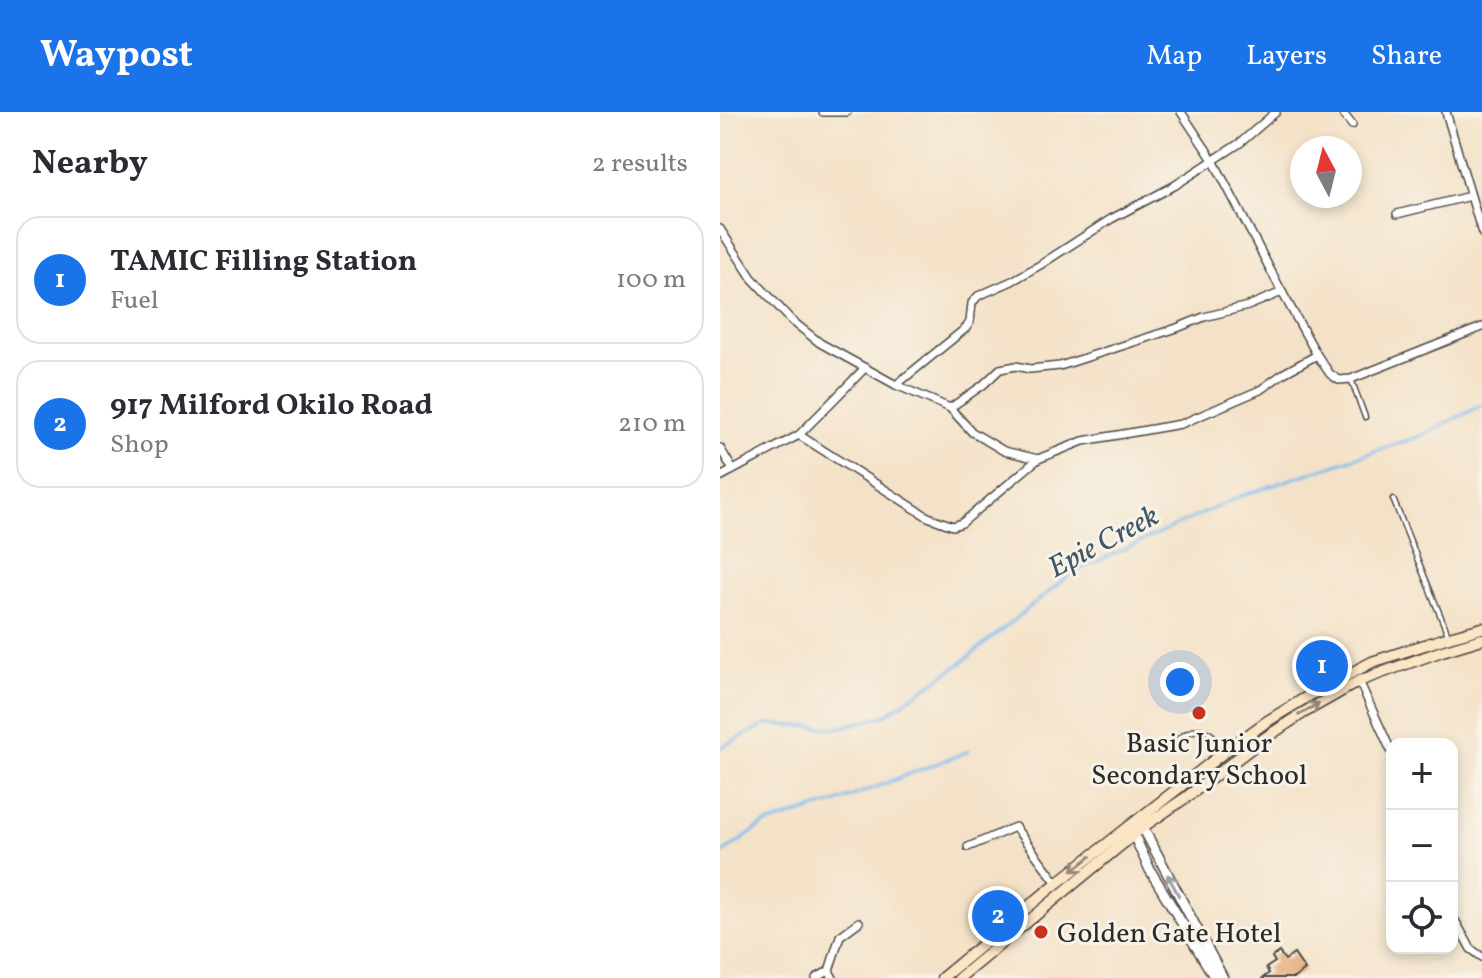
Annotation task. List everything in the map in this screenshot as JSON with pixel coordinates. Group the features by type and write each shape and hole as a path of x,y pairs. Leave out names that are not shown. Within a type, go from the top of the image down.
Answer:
{"main road":[{"path":"959,978 1227,750 1310,695 1372,662 1482,628"},
{"path":"942,978 1057,883 1136,827 1188,796 1303,713 1359,681 1482,639"}],"street":[{"path":"823,112 847,112"},
{"path":"1181,112 1213,160 1282,292 1330,374 1339,380 1351,379 1482,327"},
{"path":"896,385 966,328 970,322 972,303 978,296 1012,281 1111,219 1174,186 1240,143 1276,112"},
{"path":"1342,112 1352,125"},
{"path":"1446,112 1482,233"},
{"path":"1397,214 1470,196"},
{"path":"720,230 752,278 791,320 820,343 896,385 950,408 972,432 1004,451 1038,459"},
{"path":"950,408 1000,369 1060,366 1204,317 1248,306 1282,292"},
{"path":"799,435 928,517 953,526 962,523 1038,459 1083,441 1181,424 1260,390 1317,355"},
{"path":"720,477 799,435 865,368"},
{"path":"720,448 733,470"},
{"path":"1359,681 1386,740"},
{"path":"968,847 1015,827 1057,883"},
{"path":"1136,827 1150,870 1215,978"},
{"path":"1136,827 1223,978"},
{"path":"816,978 831,975 840,936 859,922"},
{"path":"1458,926 1471,949 1482,957"}],"lane":[{"path":"1351,379 1365,417"},
{"path":"1393,499 1449,637"},
{"path":"1175,741 1189,730 1200,728 1211,733 1227,750"}],"building":[{"path":"1279,952 1285,960 1294,954 1305,970 1294,978 1263,978 1269,973 1266,968 1275,962 1272,957"}],"waterway":[{"name":"Epie Creek","path":"720,748 767,724 837,728 884,716 960,664 1072,573 1241,496 1423,435 1482,405"},
{"path":"720,855 763,825 837,802 969,751"}],"place":[{"name":"TAMIC Filling Station","path":"1322,666"},
{"name":"Basic Junior Secondary School","path":"1199,713"},
{"name":"917 Milford Okilo Road","path":"998,916"},
{"name":"Golden Gate Hotel","path":"1041,932"}]}
